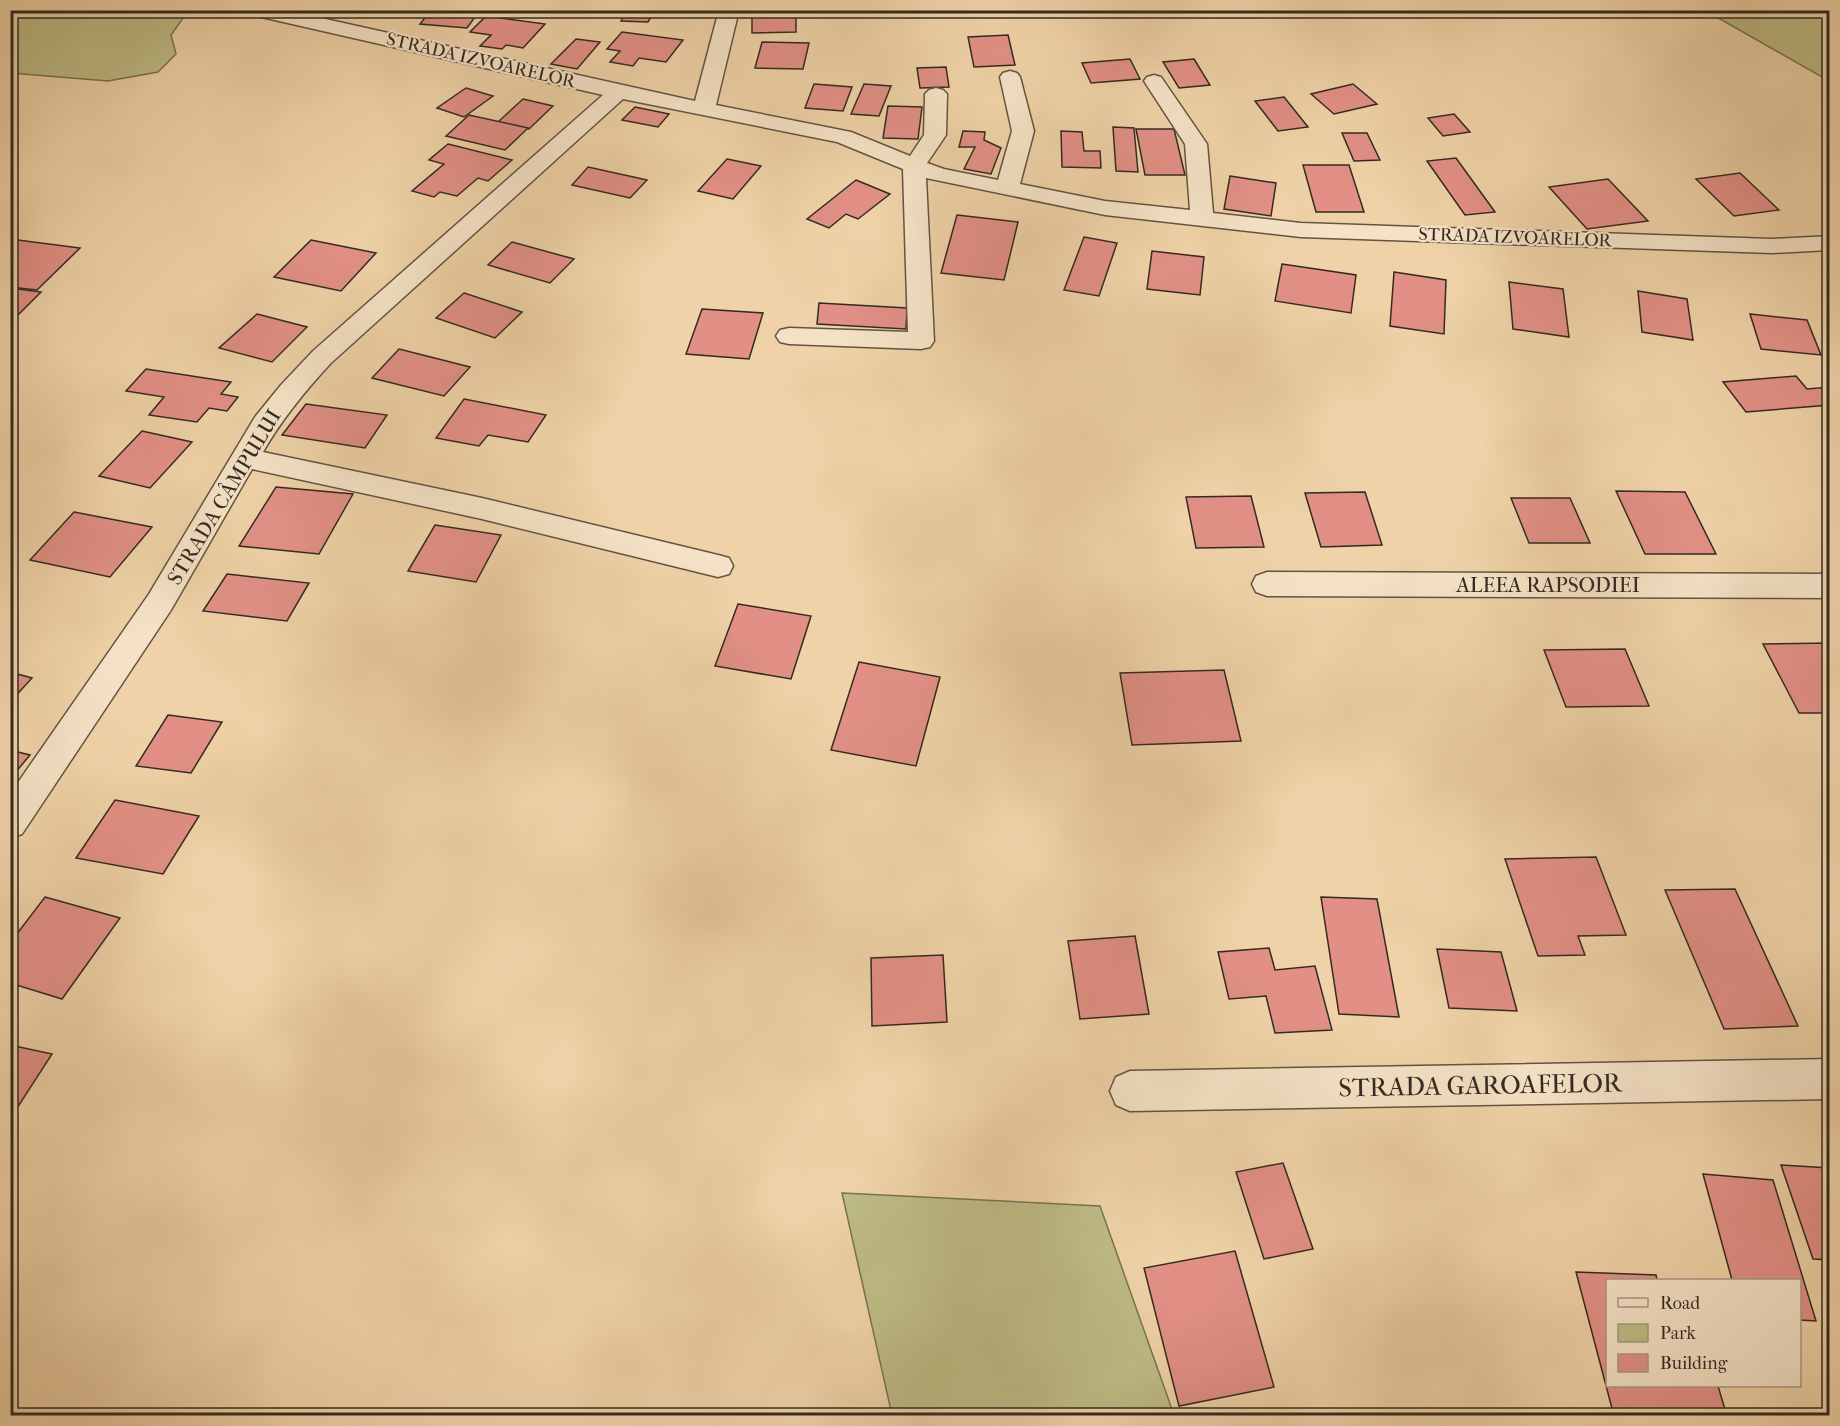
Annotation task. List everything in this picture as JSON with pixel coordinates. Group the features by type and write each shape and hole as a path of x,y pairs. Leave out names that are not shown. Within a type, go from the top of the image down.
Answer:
{"street":[{"name":"STRADA IZVOARELOR","path":"257,10 619,92 843,137 938,175 1105,208 1301,230 1772,246 1830,243"},
{"path":"704,109 729,10"},
{"path":"1007,189 1023,131 1010,77"},
{"path":"1154,81 1197,144 1202,219"},
{"name":"STRADA CÂMPULUI","path":"10,823 160,602 265,424 290,391 322,357 619,92"},
{"path":"789,336 921,341 914,166 935,135 936,94"},
{"path":"1772,246 1830,266"},
{"path":"245,458 463,504 718,566"},
{"name":"ALEEA RAPSODIEI","path":"1268,584 1830,586"},
{"name":"STRADA GAROAFELOR","path":"1130,1091 1830,1079"}],"green space":[{"path":"10,11 188,11 171,35 176,54 158,72 108,81 11,73"},
{"path":"1706,11 1829,11 1829,81"},
{"path":"842,1193 1100,1206 1174,1415 892,1415"}],"building":[{"path":"377,10 414,10 409,16 375,13"},
{"path":"431,10 480,10 467,28 420,24"},
{"path":"627,10 655,10 648,22 621,21"},
{"path":"752,10 796,10 796,32 752,33"},
{"path":"486,16 545,24 523,48 506,45 502,49 480,46 491,35 470,32"},
{"path":"622,32 683,40 666,62 639,58 633,66 610,62 620,51 607,49"},
{"path":"1008,35 1015,65 974,67 968,37"},
{"path":"576,39 600,42 577,69 551,64"},
{"path":"762,42 809,43 803,69 755,68"},
{"path":"1130,59 1140,79 1091,83 1082,63"},
{"path":"1194,59 1210,85 1179,88 1163,62"},
{"path":"946,67 949,87 920,88 917,68"},
{"path":"814,84 852,87 843,111 805,108"},
{"path":"864,84 891,86 879,116 851,114"},
{"path":"1353,84 1377,104 1334,114 1311,94"},
{"path":"466,88 493,96 464,117 437,108"},
{"path":"1284,97 1308,127 1278,131 1255,101"},
{"path":"523,99 553,106 529,129 498,122"},
{"path":"888,106 922,107 918,139 883,138"},
{"path":"635,107 669,114 658,127 622,120"},
{"path":"1454,114 1470,132 1443,136 1428,118"},
{"path":"469,115 528,128 505,150 446,136"},
{"path":"1113,127 1134,128 1138,172 1116,171"},
{"path":"1136,129 1174,129 1185,175 1145,175"},
{"path":"963,131 985,132 984,140 1001,148 991,174 964,169 975,147 959,147"},
{"path":"1061,131 1082,132 1084,151 1100,151 1101,168 1062,167"},
{"path":"1342,133 1367,133 1380,160 1354,161"},
{"path":"448,144 512,160 488,181 478,178 457,196 440,192 434,197 412,191 444,164 429,160"},
{"path":"1456,158 1495,212 1465,215 1427,161"},
{"path":"727,159 761,166 733,199 698,191"},
{"path":"1303,165 1349,165 1364,212 1316,212"},
{"path":"588,167 647,180 630,198 572,185"},
{"path":"1740,173 1779,210 1734,216 1696,179"},
{"path":"1230,176 1276,183 1271,216 1224,209"},
{"path":"1608,179 1648,221 1587,229 1549,187"},
{"path":"856,180 890,194 858,219 846,214 829,228 807,219"},
{"path":"957,215 1018,222 1004,280 941,273"},
{"path":"1084,237 1117,243 1099,296 1064,290"},
{"path":"10,239 80,248 37,290 10,287"},
{"path":"311,240 376,253 341,291 274,277"},
{"path":"512,242 574,259 550,283 488,265"},
{"path":"1152,251 1204,257 1200,295 1147,289"},
{"path":"1282,264 1356,275 1351,313 1275,301"},
{"path":"1394,272 1446,280 1444,334 1390,326"},
{"path":"1509,282 1563,289 1569,337 1513,329"},
{"path":"10,288 41,292 10,323"},
{"path":"1638,291 1687,299 1693,340 1642,332"},
{"path":"464,293 522,312 495,338 436,318"},
{"path":"819,303 907,308 906,329 817,324"},
{"path":"702,309 763,313 749,359 686,354"},
{"path":"257,314 307,327 272,362 219,348"},
{"path":"1750,314 1807,320 1821,355 1761,349"},
{"path":"399,349 470,367 444,396 372,378"},
{"path":"146,369 231,382 221,394 238,397 227,411 209,408 197,422 149,415 164,397 126,391"},
{"path":"1796,376 1807,389 1830,387 1830,405 1746,412 1723,382"},
{"path":"464,399 546,415 528,442 488,435 479,446 436,438"},
{"path":"306,404 387,415 365,448 282,435"},
{"path":"142,431 192,442 150,488 99,476"},
{"path":"276,487 353,494 319,554 239,546"},
{"path":"1616,491 1685,492 1716,554 1645,554"},
{"path":"1365,492 1382,545 1321,547 1305,493"},
{"path":"1251,496 1264,547 1196,548 1186,497"},
{"path":"1511,498 1570,498 1590,543 1529,543"},
{"path":"74,512 152,527 110,577 30,560"},
{"path":"435,525 501,535 476,582 408,571"},
{"path":"227,574 309,583 287,621 203,611"},
{"path":"738,604 811,616 791,679 715,666"},
{"path":"1830,643 1830,713 1799,713 1763,644"},
{"path":"1625,649 1649,706 1566,707 1544,650"},
{"path":"859,662 940,677 916,766 831,750"},
{"path":"1224,670 1241,741 1132,745 1120,673"},
{"path":"10,672 32,678 10,702"},
{"path":"168,715 222,722 191,773 136,766"},
{"path":"10,750 30,755 10,779"},
{"path":"115,800 199,816 163,874 76,858"},
{"path":"1596,857 1626,935 1578,936 1585,955 1538,956 1505,859"},
{"path":"1735,889 1798,1026 1724,1029 1665,890"},
{"path":"45,897 120,918 62,999 10,983 10,943"},
{"path":"1321,897 1377,899 1399,1017 1339,1014"},
{"path":"1135,936 1149,1014 1080,1019 1068,941"},
{"path":"1269,948 1275,970 1315,966 1332,1030 1275,1033 1266,996 1229,999 1218,952"},
{"path":"1437,949 1501,952 1517,1011 1449,1008"},
{"path":"943,955 947,1022 872,1026 871,958"},
{"path":"10,1045 52,1054 10,1119"},
{"path":"1283,1163 1313,1249 1264,1259 1236,1172"},
{"path":"1781,1165 1830,1168 1830,1260 1813,1259"},
{"path":"1703,1174 1773,1180 1816,1321 1801,1320 1801,1279 1732,1279"},
{"path":"1235,1251 1274,1387 1179,1406 1144,1268"},
{"path":"1576,1272 1656,1275 1657,1279 1606,1279 1606,1386"},
{"path":"1606,1387 1718,1387 1727,1416 1614,1416"}]}
